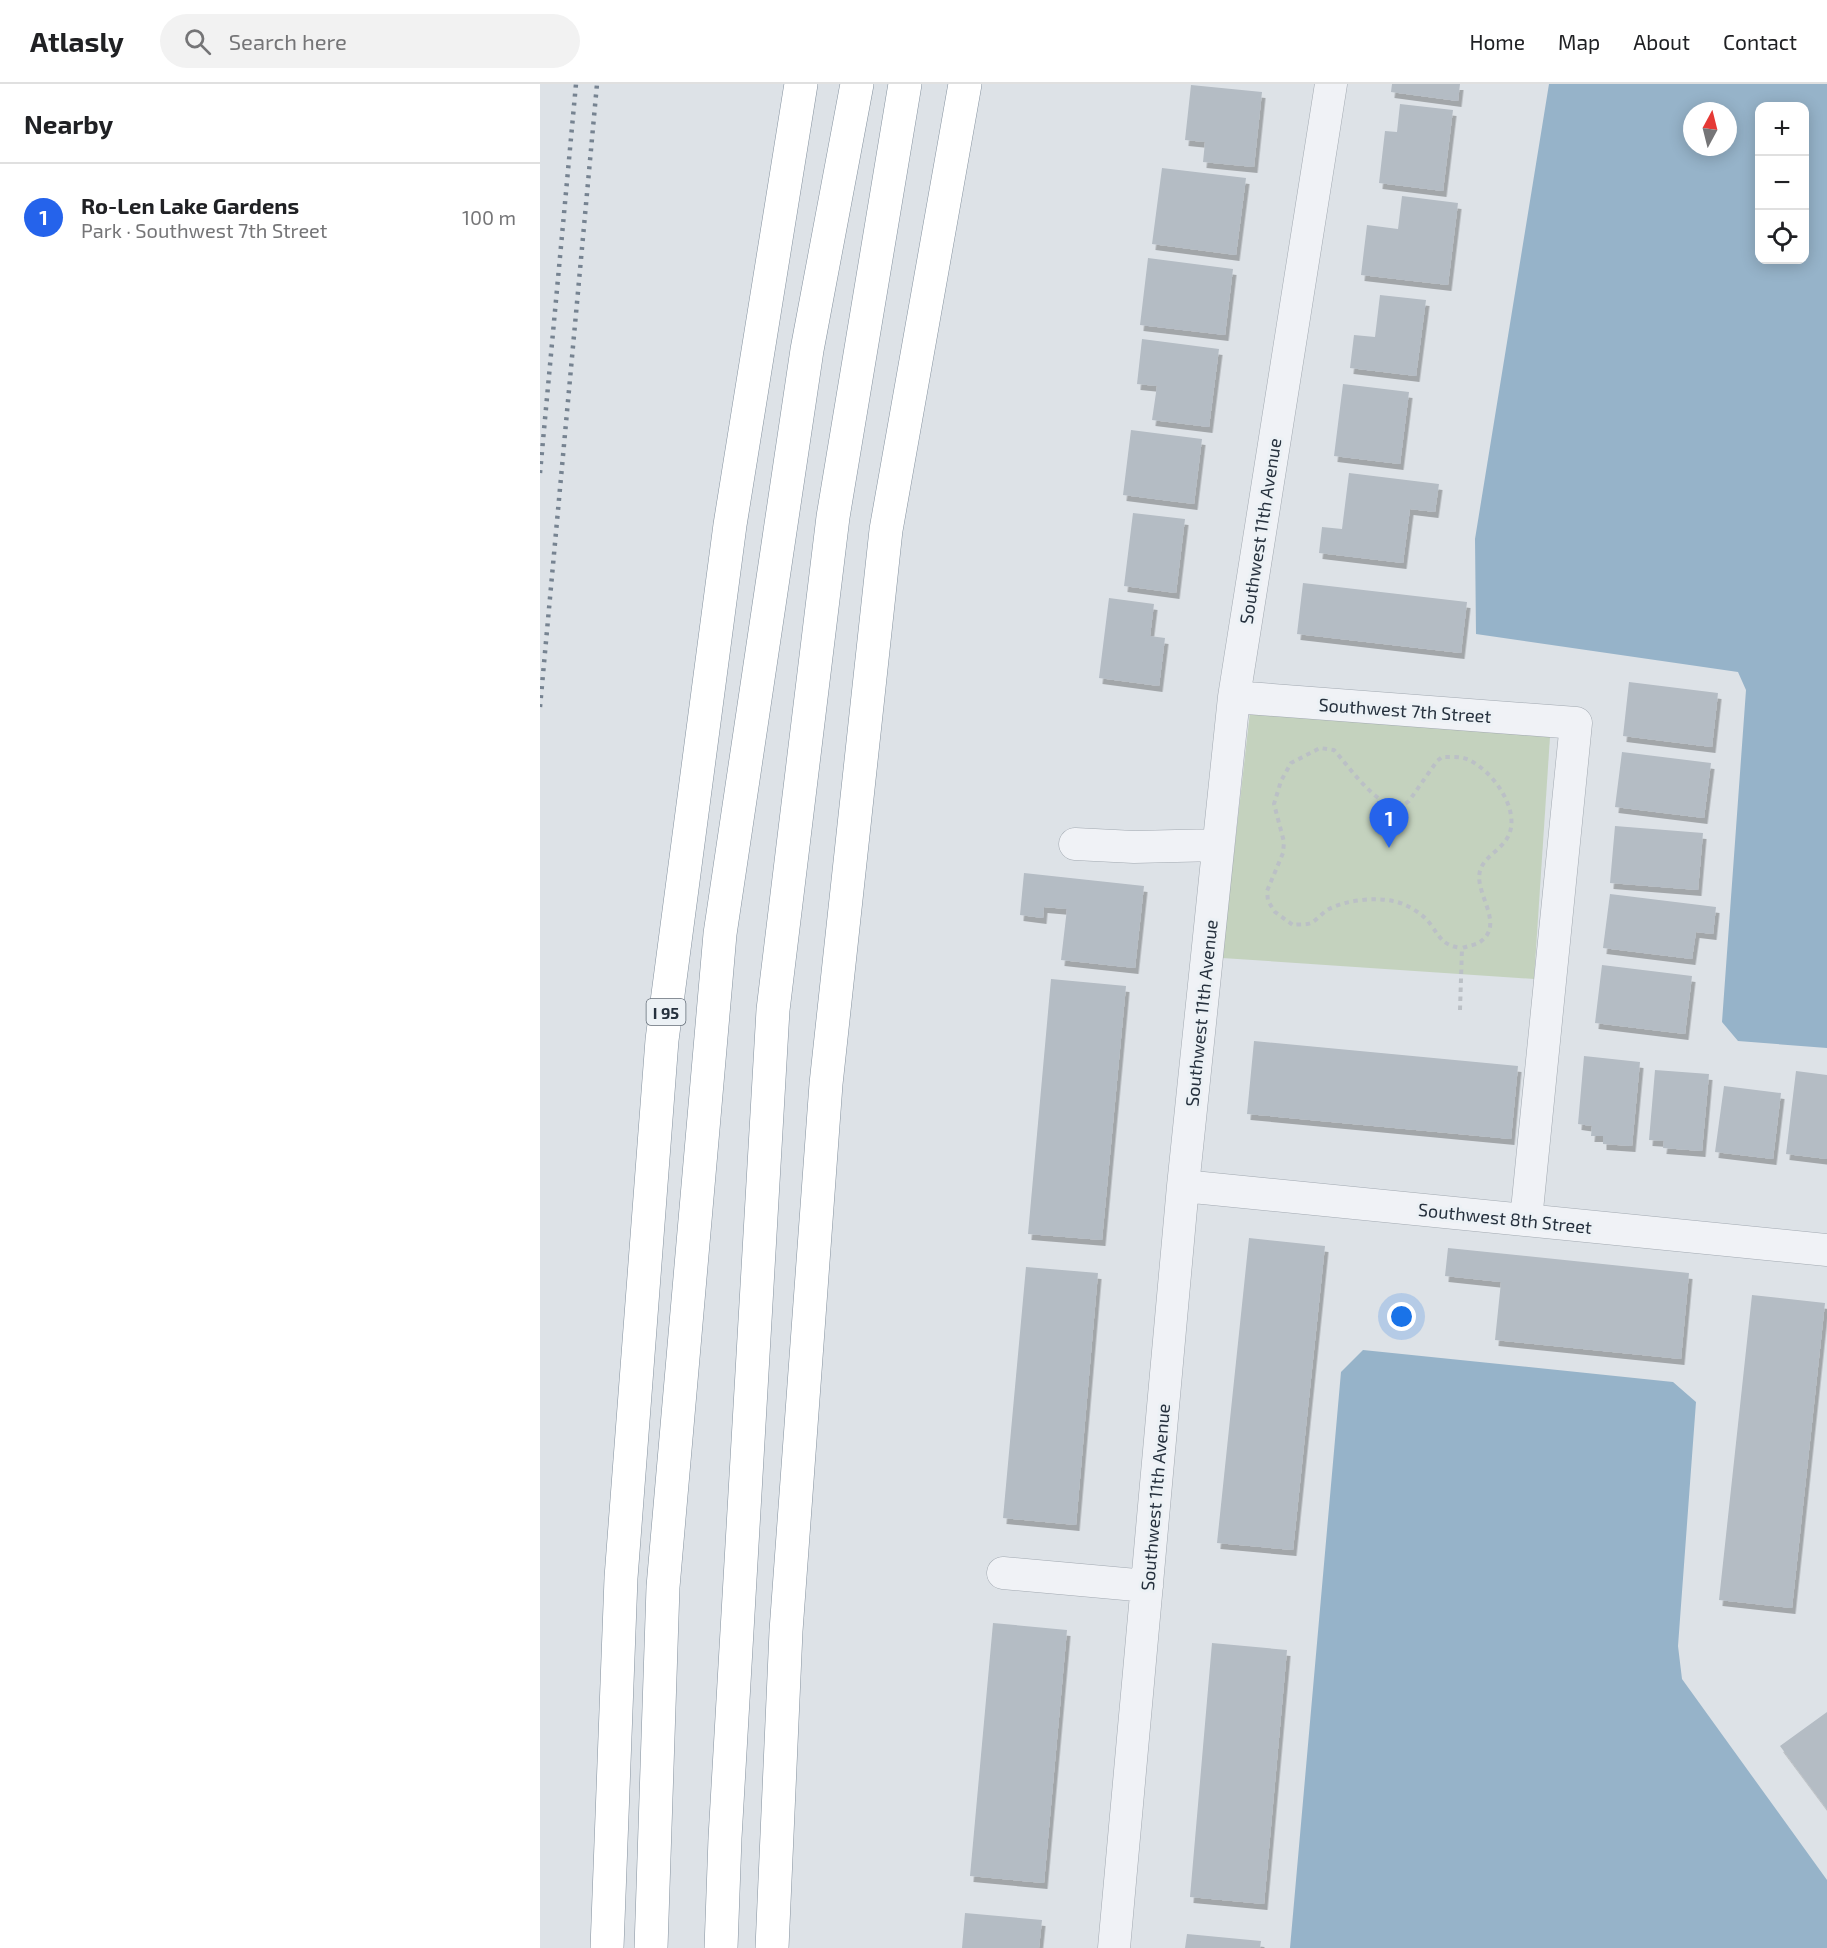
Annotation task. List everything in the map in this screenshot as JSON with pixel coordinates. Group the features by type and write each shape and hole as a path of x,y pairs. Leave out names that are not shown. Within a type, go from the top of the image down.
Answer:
{"highway":[{"name":"I 95","path":"607,1948 621,1578 663,1040 730,525 801,84"},
{"path":"651,1948 663,1587 720,934 807,350 856,84"},
{"path":"721,1948 725,1838 773,1010 833,517 905,84"},
{"path":"771,1948 786,1631 826,1084 886,530 965,84"}],"street":[{"name":"Southwest 11th Avenue","path":"1114,1948 1183,1186 1234,697 1331,84"},
{"name":"Southwest 7th Street","path":"1234,697 1576,723 1526,1220"},
{"path":"1075,844 1134,847 1218,845"},
{"name":"Southwest 8th Street","path":"1183,1186 1827,1250"},
{"path":"1003,1573 1147,1586"}],"path":[{"path":"1320,748 1334,750 1379,800 1389,806 1400,808 1409,801 1442,757 1468,759 1486,771 1502,793 1509,808 1510,833 1499,851 1490,856 1481,867 1479,879 1491,923 1488,932 1480,942 1462,948 1446,944 1421,915 1393,901 1365,900 1349,903 1330,908 1310,923 1293,925 1275,912 1268,901 1267,891 1283,853 1284,842 1274,804 1281,782 1291,763 1320,748"},
{"path":"1460,1010 1462,948"}],"green space":[{"path":"1250,712 1550,737 1534,979 1222,958"}],"water":[{"path":"1549,84 1827,84 1827,1048 1738,1041 1722,1022 1746,690 1738,672 1476,634 1475,539"},
{"path":"1363,1350 1673,1382 1696,1402 1678,1646 1682,1679 1827,1880 1827,1948 1290,1948 1341,1372"}],"building":[{"path":"1392,84 1460,84 1458,101 1391,92"},
{"path":"1191,85 1262,92 1254,167 1203,162 1205,142 1185,140"},
{"path":"1400,104 1453,110 1443,191 1379,183 1385,131 1397,132"},
{"path":"1162,168 1246,178 1236,255 1152,244"},
{"path":"1402,196 1458,203 1448,285 1361,275 1367,225 1398,229"},
{"path":"1148,258 1233,269 1225,335 1140,325"},
{"path":"1380,295 1426,300 1416,376 1350,368 1354,335 1375,337"},
{"path":"1142,339 1219,349 1209,427 1152,420 1157,386 1137,384"},
{"path":"1343,384 1409,392 1400,464 1334,456"},
{"path":"1131,430 1202,439 1194,504 1123,495"},
{"path":"1349,473 1439,484 1435,512 1410,509 1403,563 1319,553 1322,527 1342,529"},
{"path":"1133,513 1185,519 1176,593 1124,586"},
{"path":"1303,583 1467,602 1461,653 1297,634"},
{"path":"1109,598 1154,604 1150,636 1165,638 1159,686 1099,678"},
{"path":"1629,682 1718,693 1712,747 1623,736"},
{"path":"1622,752 1711,763 1704,818 1615,807"},
{"path":"1615,826 1703,833 1698,890 1610,883"},
{"path":"1024,873 1144,886 1135,968 1061,960 1067,909 1044,907 1043,918 1020,915"},
{"path":"1610,894 1716,907 1713,934 1696,932 1692,959 1603,948"},
{"path":"1602,965 1692,976 1685,1034 1595,1023"},
{"path":"1051,979 1126,986 1102,1240 1028,1234"},
{"path":"1254,1041 1518,1066 1511,1139 1247,1114"},
{"path":"1584,1056 1640,1062 1632,1146 1603,1144 1603,1136 1591,1136 1592,1126 1578,1124"},
{"path":"1655,1070 1709,1074 1702,1151 1663,1148 1664,1141 1649,1140"},
{"path":"1796,1071 1827,1075 1827,1159 1786,1154"},
{"path":"1724,1086 1781,1093 1773,1159 1715,1152"},
{"path":"1249,1238 1325,1246 1293,1550 1217,1543"},
{"path":"1448,1248 1689,1273 1681,1359 1495,1340 1501,1282 1445,1276"},
{"path":"1026,1267 1098,1273 1076,1525 1003,1518"},
{"path":"1752,1295 1825,1303 1792,1608 1719,1600"},
{"path":"993,1623 1067,1630 1044,1883 970,1876"},
{"path":"1212,1643 1287,1650 1264,1904 1190,1897"},
{"path":"1827,1712 1827,1809 1780,1746"},
{"path":"965,1913 1042,1920 1039,1948 962,1948"},
{"path":"1187,1934 1261,1941 1260,1948 1185,1948"}],"railway":[{"path":"540,473 576,84"},
{"path":"540,707 597,84"}],"place":[{"name":"Ro-Len Lake Gardens","path":"1389,848"}]}
